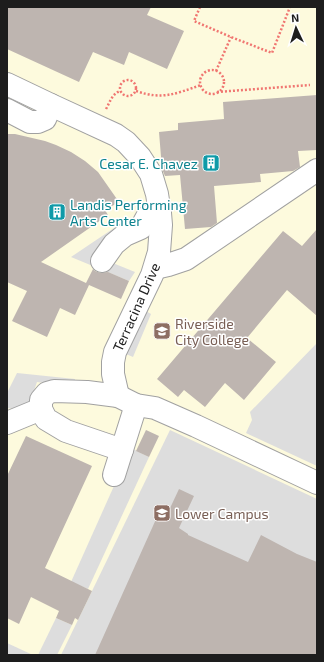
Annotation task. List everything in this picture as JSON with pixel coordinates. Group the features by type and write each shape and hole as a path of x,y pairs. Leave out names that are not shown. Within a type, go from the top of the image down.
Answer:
{"lane":[{"name":"Terracina Drive","path":"7,84 116,135 126,142 140,156 151,174 157,194 160,213 159,252 155,268 115,352 113,362 113,374 127,400"},
{"path":"7,110 30,122 38,122 45,119 51,105"},
{"path":"155,268 186,259 317,170"},
{"path":"102,261 114,244 125,235 141,228 147,217 160,213"},
{"path":"141,228 148,236 160,238"},
{"path":"122,450 66,430 46,419 41,409 41,400 47,393 54,391 88,392 127,400 155,408 317,483"},
{"path":"114,475 122,450 127,400"},
{"path":"7,423 41,409"}],"path":[{"path":"200,7 194,21 272,53 290,7"},
{"path":"216,71 231,36"},
{"path":"217,92 220,90 223,83 222,76 216,71 212,70 205,72 201,79 203,90 213,94 217,92 310,85"},
{"path":"120,91 121,84 130,80 135,83 136,91"},
{"path":"136,91 147,95 169,95 201,84"},
{"path":"120,91 122,94 127,96 132,95 136,91"},
{"path":"105,111 113,95 120,91"}],"shaded area":[{"name":"Riverside City College","path":"7,7 317,7 317,655 7,655"},
{"path":"120,224 124,230 98,257 135,272 129,281 71,257"},
{"path":"144,310 151,314 133,357 126,354"},
{"path":"317,343 317,466 246,433 252,420 250,412"},
{"path":"17,373 75,379 75,387 37,382 27,411 7,408 7,393"},
{"path":"170,430 317,499 317,655 61,655"},
{"path":"131,448 149,457 88,589 71,582"},
{"path":"56,618 72,625 57,655 38,655"},
{"path":"7,643 33,655 7,655"}],"building":[{"path":"7,7 151,7 147,15 184,31 167,69 129,52 124,65 93,52 79,82 7,49"},
{"name":"Cesar E. Chavez","path":"317,95 317,150 298,151 300,167 293,171 260,174 261,182 214,186 217,223 211,227 185,229 180,175 165,176 162,169 159,132 178,130 178,123 224,119 223,102"},
{"name":"Landis Performing Arts Center","path":"7,134 15,134 45,141 71,152 98,172 119,202 105,210 108,215 41,262 86,283 93,269 100,273 108,272 129,281 121,299 89,285 75,315 60,308 47,337 12,321 27,291 7,282"},
{"path":"317,229 317,316 287,290 247,338 276,362 244,400 225,383 205,407 184,390 178,397 157,379 283,231 302,246"},
{"path":"146,430 159,436 149,457 136,451"},
{"path":"26,436 92,466 45,568 92,591 78,620 75,618 72,625 56,618 59,611 31,597 19,624 7,618 7,476"},
{"path":"179,489 194,496 179,528 188,535 248,562 261,535 297,554 317,562 317,655 95,655 157,517 164,521"}],"place":[{"name":"Cesar E. Chavez","path":"211,163"},
{"name":"Landis Performing Arts Center","path":"57,212"},
{"name":"Riverside City College","path":"162,331"},
{"name":"Lower Campus","path":"162,513"}]}
